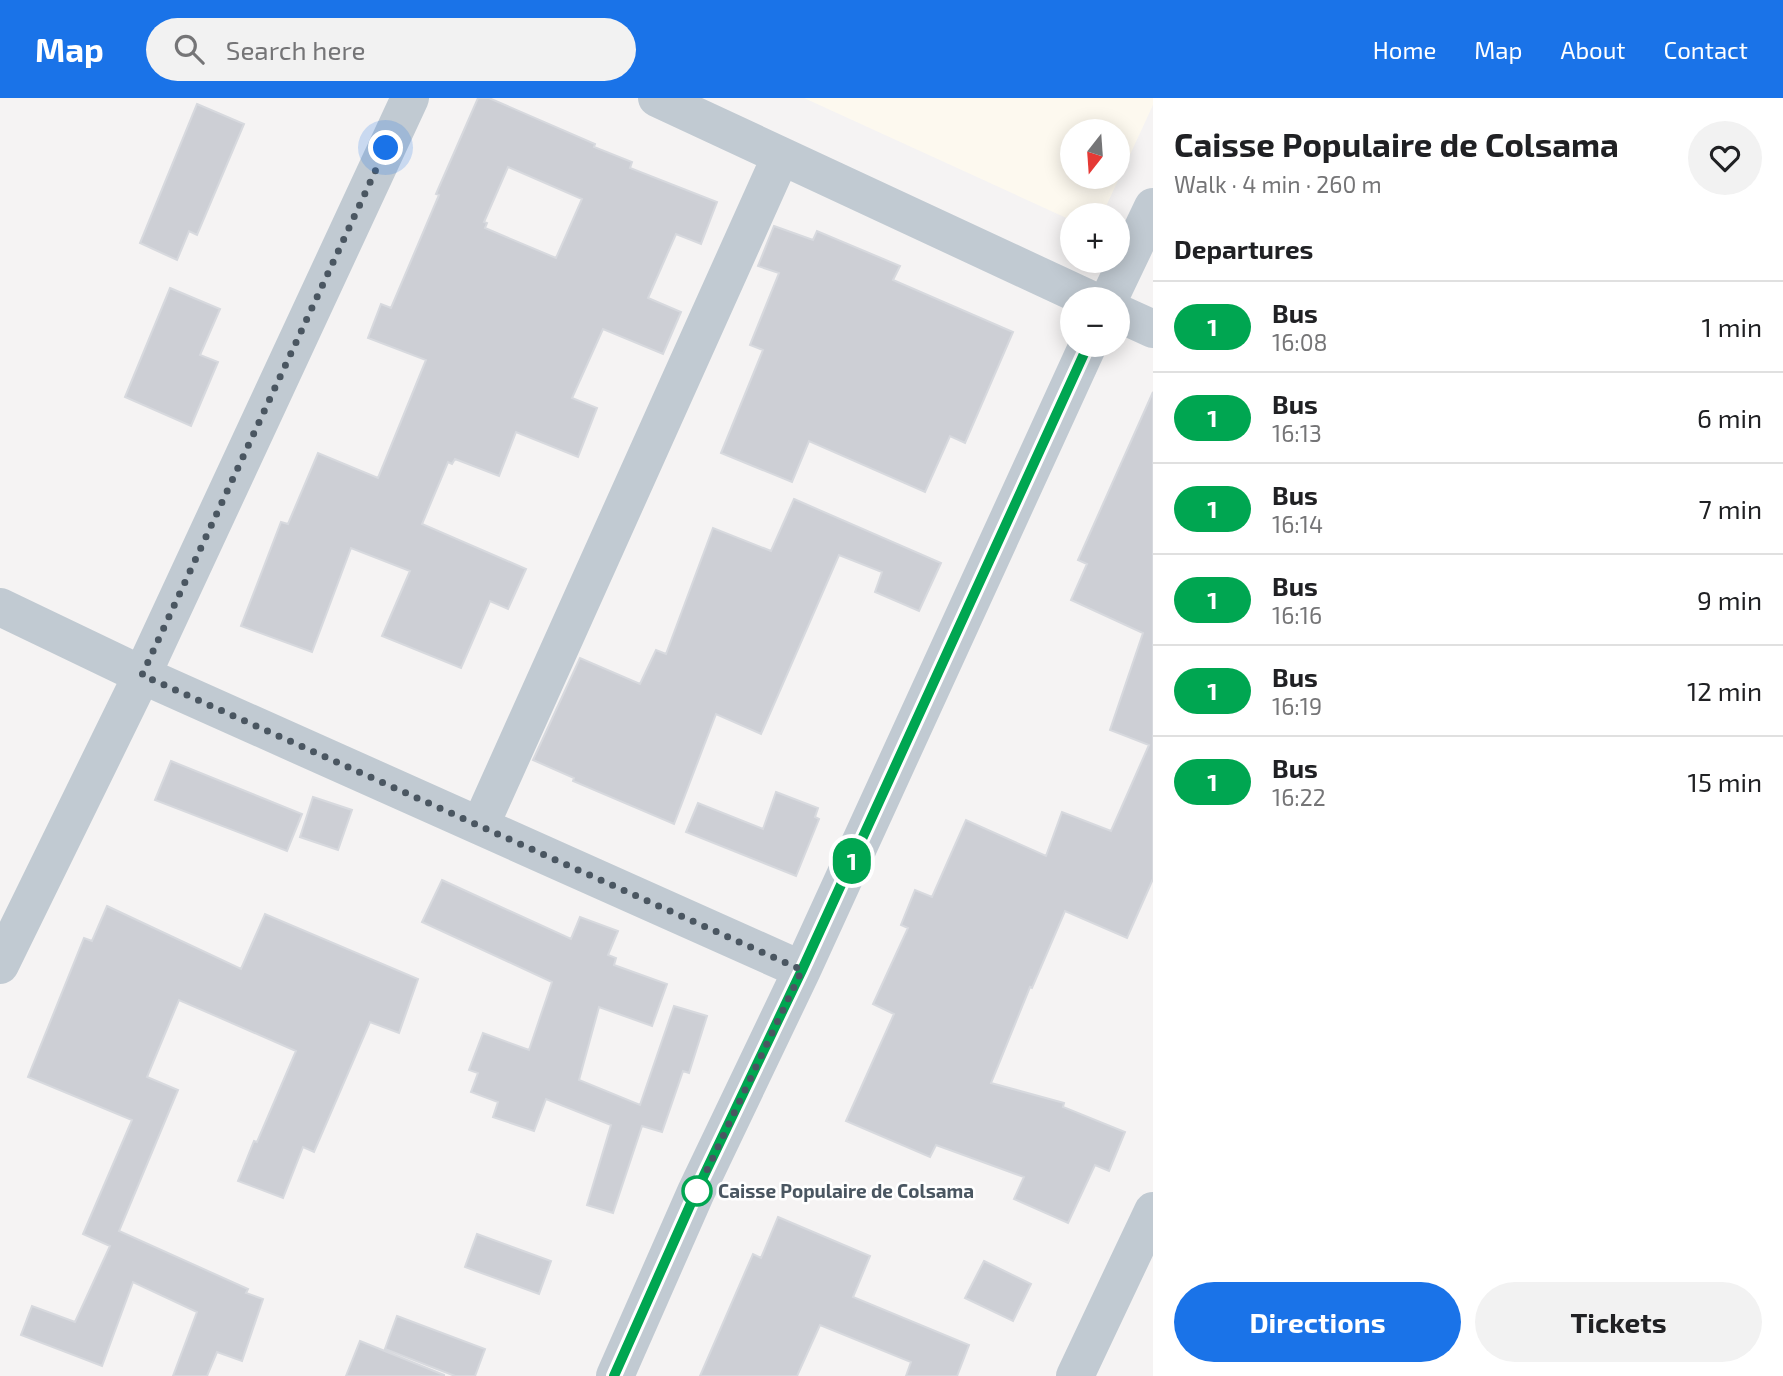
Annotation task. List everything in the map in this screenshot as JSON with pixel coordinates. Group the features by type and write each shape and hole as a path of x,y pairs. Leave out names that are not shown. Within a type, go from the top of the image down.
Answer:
{"street":[{"path":"0,965 142,675 410,98"},
{"path":"657,98 1063,287"},
{"path":"480,826 782,156"},
{"path":"1115,287 1153,207"},
{"path":"1130,318 1153,329"},
{"path":"615,1376 696,1192 802,970 1083,357"},
{"path":"0,607 142,675 802,970"},
{"path":"1075,1376 1153,1211"}],"shaded area":[{"path":"804,98 1153,98 1153,105 1130,155 1130,119 1060,119 1060,189 1114,189 1108,203 1060,203 1060,215"}],"building":[{"path":"478,98 489,98 632,162 630,168 717,202 701,244 676,234 648,298 681,312 663,354 603,329 572,398 597,408 578,457 516,432 499,476 455,459 452,464 448,462 422,524 526,569 508,609 490,601 461,668 382,636 410,571 351,548 312,652 241,626 281,522 288,524 318,453 378,478 426,360 368,338 381,304 391,308 439,195 436,194","holes":["508,167 582,199 556,258 485,228 487,223 484,222"]},
{"path":"197,104 244,124 197,235 189,231 177,260 140,243"},
{"path":"774,226 813,240 817,231 900,266 893,280 1013,332 965,443 950,436 925,492 809,441 792,482 721,453 763,350 750,345 779,273 758,266"},
{"path":"170,288 220,309 200,355 218,362 191,426 125,397"},
{"path":"1153,392 1153,879 1127,938 1065,911 1032,988 1030,987 991,1083 1064,1103 1063,1107 1125,1132 1109,1171 1095,1165 1068,1223 1014,1199 1024,1177 936,1145 930,1157 846,1121 894,1014 873,1004 908,928 901,925 915,890 932,897 966,820 1046,856 1062,812 1111,831 1149,745 1110,730 1143,633 1071,600 1087,564 1078,560"},
{"path":"794,499 941,563 919,611 875,592 882,572 839,555 761,734 716,714 674,824 573,781 574,778 533,760 580,658 640,684 656,650 666,654 713,528 771,551"},
{"path":"171,761 302,814 287,851 155,800"},
{"path":"776,792 818,808 815,817 819,819 796,876 686,832 698,803 763,829"},
{"path":"313,797 352,810 338,850 300,837"},
{"path":"442,880 571,939 580,917 618,931 608,955 616,958 614,965 667,984 652,1026 599,1007 579,1080 640,1105 674,1006 707,1016 689,1073 683,1071 662,1132 642,1126 613,1213 587,1205 611,1125 546,1099 534,1131 493,1117 498,1102 471,1092 478,1073 469,1070 483,1033 529,1050 552,982 422,922"},
{"path":"107,906 241,969 265,914 418,979 399,1033 370,1022 314,1152 303,1147 283,1198 238,1181 296,1051 179,1000 147,1077 178,1090 119,1231 248,1289 246,1293 263,1299 242,1361 217,1352 207,1376 173,1376 197,1312 133,1282 102,1366 21,1335 32,1306 75,1322 110,1246 83,1234 132,1120 28,1077 84,938 92,941"},
{"path":"778,1217 870,1256 853,1297 969,1345 957,1376 906,1376 911,1362 820,1325 797,1376 700,1376 753,1254 761,1258"},
{"path":"477,1234 551,1261 539,1294 465,1267"},
{"path":"984,1261 1031,1284 1013,1321 965,1298"},
{"path":"397,1316 485,1349 475,1376 455,1376 385,1349"},
{"path":"360,1341 444,1375 444,1376 346,1376"}],"bus line":[{"name":"1","path":"614,1376 696,1192 802,970 1083,357"}],"place":[{"name":"Caisse Populaire de Colsama","path":"697,1191"}],"route":[{"path":"386,148 142,675 802,970 697,1191"}]}
